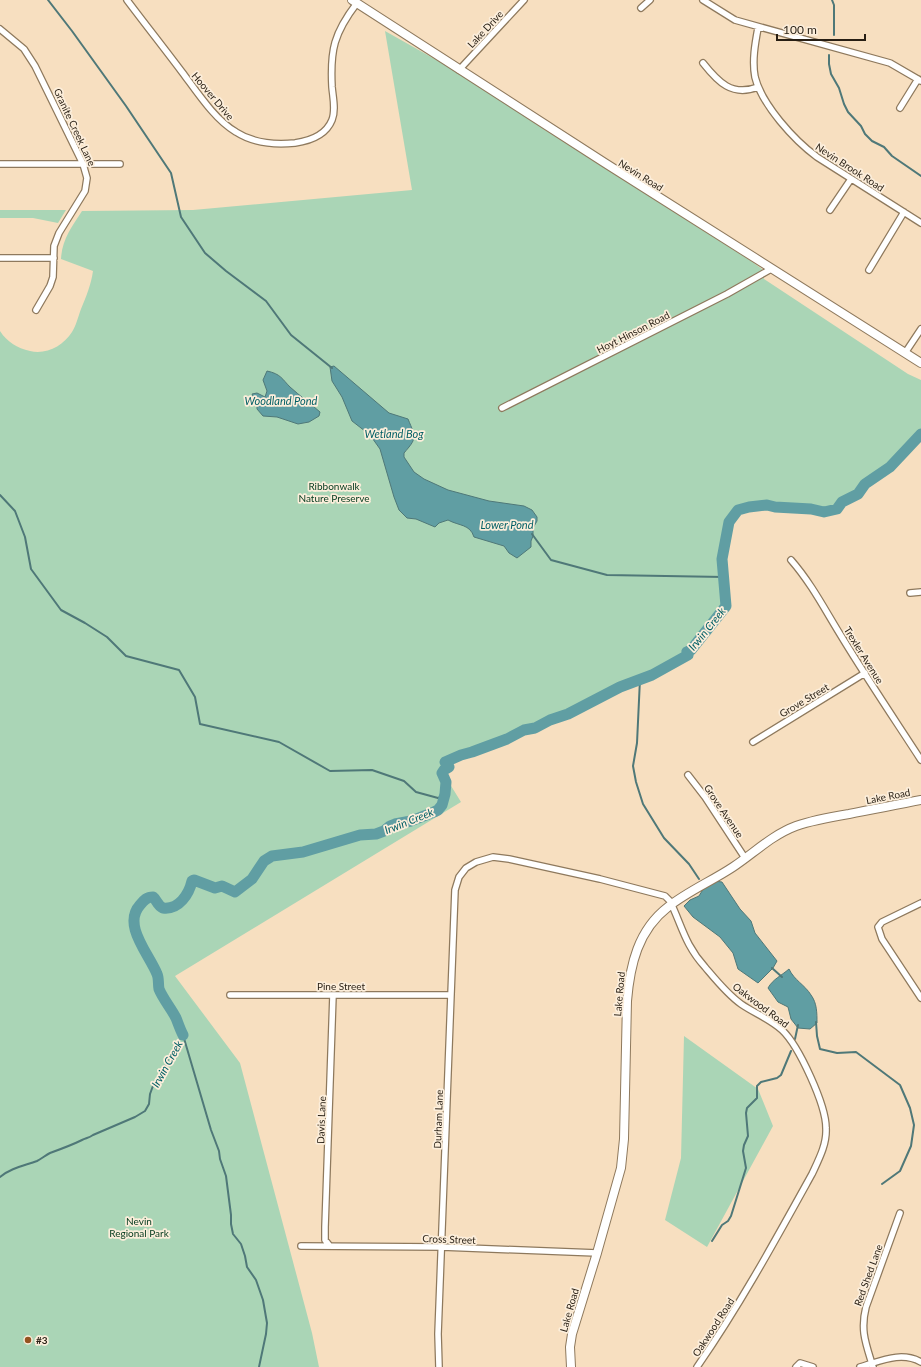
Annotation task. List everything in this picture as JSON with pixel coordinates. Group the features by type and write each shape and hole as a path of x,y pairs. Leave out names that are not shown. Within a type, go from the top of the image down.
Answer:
{"street":[{"name":"Hoover Drive","path":"127,0 196,91 225,124 236,133 248,138 262,142 286,144 304,141 315,137 326,129 332,120 332,51 339,29 354,2"},
{"name":"Lake Drive","path":"459,70 524,0"},
{"path":"641,8 650,0"},
{"path":"703,0 735,20 758,28 890,63 919,80 900,108"},
{"name":"Nevin Road","path":"354,2 771,269 921,363"},
{"name":"Nevin Brook Road","path":"758,28 754,64 758,87 770,107 789,132 817,157 921,223"},
{"name":"Granite Creek Lane","path":"0,29 29,56 83,164 87,178 85,191 59,233 54,246 53,277 50,286 36,310"},
{"path":"703,64 718,81 725,86 741,91 758,87"},
{"path":"0,164 120,164"},
{"path":"830,210 851,179"},
{"path":"869,270 904,212"},
{"path":"0,258 54,258"},
{"name":"Hoyt Hinson Road","path":"502,408 727,294 771,269"},
{"path":"905,353 921,329"},
{"name":"Trexler Avenue","path":"790,560 804,576 820,600 921,760"},
{"path":"910,593 921,592"},
{"name":"Grove Street","path":"753,742 865,673"},
{"name":"Grove Avenue","path":"688,775 705,797 745,858"},
{"name":"Lake Road","path":"571,1367 570,1347 572,1334 618,1181 623,1152 627,1001 631,969 638,945 644,935 661,913 672,904 721,875 775,837 801,825 817,820 921,800"},
{"name":"Durham Lane","path":"439,1367 438,1334 454,901 455,890 461,874 466,868 476,862 489,857 501,857 661,894 668,898 672,904"},
{"path":"921,903 882,922 878,927 882,939 921,998"},
{"name":"Oakwood Road","path":"672,904 686,941 704,966 734,999 778,1027 794,1045 820,1098 825,1113 826,1128 824,1144 812,1174 745,1294 723,1330 697,1367"},
{"name":"Pine Street","path":"230,995 451,995"},
{"name":"Davis Lane","path":"328,1245 325,1227 333,995"},
{"name":"Red Shed Lane","path":"872,1365 864,1336 863,1316 900,1214"},
{"name":"Cross Street","path":"301,1246 442,1247 597,1253"},
{"path":"860,1367 901,1356 921,1362"},
{"path":"796,1367 800,1363 813,1367"}],"green space":[{"name":"Ribbonwalk Nature Preserve","path":"385,31 456,71 545,130 751,261 762,269 764,279 908,374 921,380 921,434 890,467 865,484 858,494 842,502 837,509 822,511 798,508 754,506 740,509 736,512 729,525 723,548 722,571 726,606 691,650 687,652 688,655 652,675 620,687 568,714 445,762 440,768 461,802 175,976 240,1063 312,1333 319,1367 0,1367 0,331 13,344 25,350 36,352 42,352 54,348 64,341 72,332 88,291 93,271 61,259 65,239 82,211 193,210 412,190"},
{"path":"0,210 66,210 58,223 33,218 0,218"},
{"path":"684,1036 758,1089 773,1126 707,1247 665,1220 681,1158"}],"water":[{"name":"Lower Pond","path":"334,366 389,413 408,419 413,430 414,438 404,453 404,457 414,472 424,479 448,490 489,501 524,506 532,510 537,517 537,521 533,528 531,547 517,558 509,553 504,546 474,537 467,527 448,520 439,523 435,527 416,519 407,518 399,510 380,449 370,435 352,421 342,397 332,381 330,367"},
{"name":"Woodland Pond","path":"267,371 281,377 290,387 320,412 319,416 309,422 298,424 277,417 263,416 257,409 257,404 252,394 257,393 265,397 267,391 263,380"},
{"path":"714,881 722,882 740,909 751,921 755,933 777,961 773,968 758,983 738,969 733,953 720,937 693,917 684,906 690,900 699,896 705,886"},
{"path":"789,969 809,991 816,1005 817,1023 810,1029 798,1028 791,1019 788,1007 778,1002 768,988 775,980"}],"waterway":[{"path":"48,0 126,106 171,173 181,217 205,253 266,301 291,335 332,368"},
{"path":"832,0 834,5 834,35"},
{"path":"829,55 831,74 839,88 848,112 872,141 884,147 892,156 921,176"},
{"name":"Irwin Creek","path":"183,1035 176,1018 159,989 157,974 143,949 135,930 135,913 144,900 153,897 163,908 169,908 178,904 186,896 192,881 194,880 215,888 222,886 235,892 252,879 264,861 272,856 303,852 360,835 376,834 395,824 411,821 438,810 442,805 445,794 446,782 442,773 449,767 445,762 568,714 620,687 652,675 688,655 687,652 691,650 726,606 722,559 729,522 738,510 767,505 775,507 811,509 824,512 837,509 842,502 858,494 865,484 890,467 921,434"},
{"path":"0,495 15,511 25,537 31,569 61,610 107,637 126,656 179,670 195,697 200,724 279,742 330,771 372,770 404,781 416,792 438,798 445,794"},
{"path":"532,534 551,560 607,575 724,577"},
{"path":"640,679 637,743 633,766 636,782 643,804 664,838 689,864 699,879"},
{"path":"772,968 782,977"},
{"path":"816,1022 820,1049 837,1053 856,1052 900,1085 910,1108 914,1125 911,1146 900,1171 882,1184"},
{"path":"795,1039 798,1025"},
{"path":"183,1035 226,1176 233,1234 241,1244 247,1267 256,1280 263,1300 267,1323 259,1367"},
{"name":"Irwin Creek","path":"0,1177 13,1169 37,1161 50,1153 90,1137 145,1111 149,1104 150,1094 154,1083 163,1073 169,1056 178,1047 179,1040 183,1035"},
{"path":"712,1241 722,1225 728,1221 731,1216 746,1168 743,1151 748,1136 747,1108 757,1098 757,1086 761,1082 777,1078 781,1075 791,1051"}],"place":[{"name":"#3","path":"28,1340"}],"water label":[{"name":"Wetland Bog","path":"394,434"}],"park label":[{"name":"Nevin Regional Park","path":"139,1226"}]}
